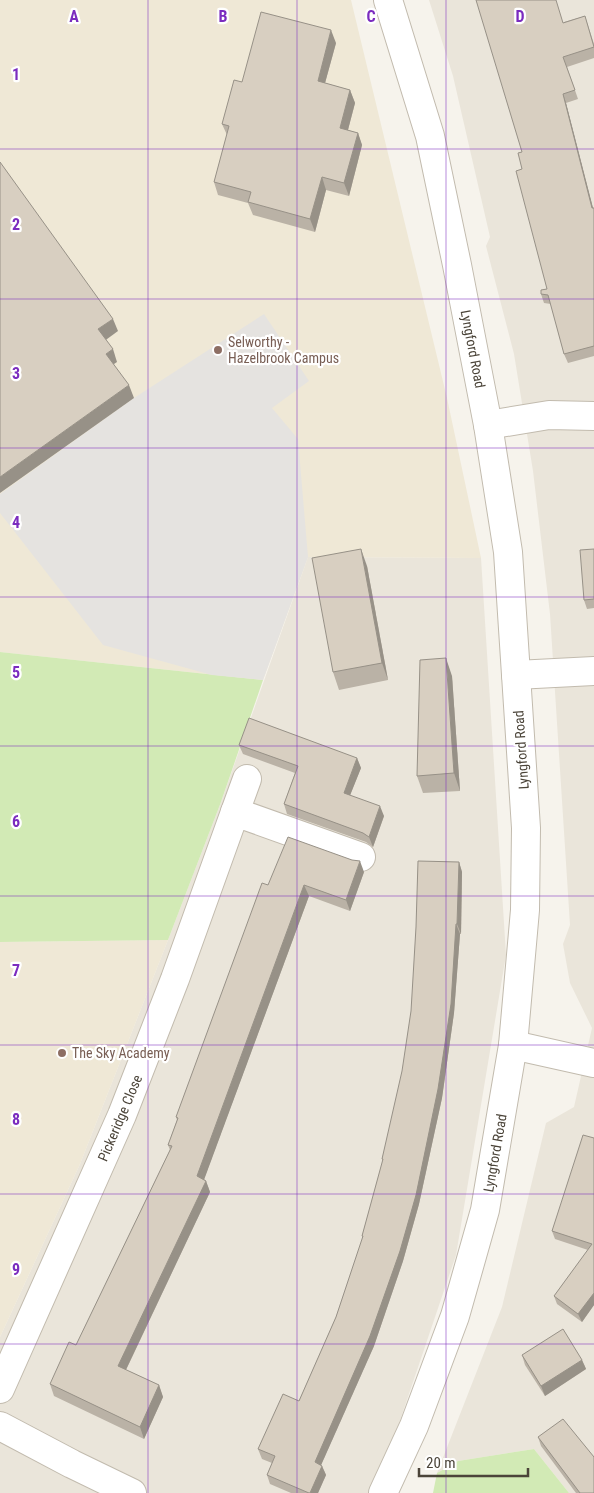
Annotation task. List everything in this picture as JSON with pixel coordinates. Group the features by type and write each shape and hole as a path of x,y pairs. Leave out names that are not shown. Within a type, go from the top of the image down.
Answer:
{"street":[{"name":"Lyngford Road","path":"383,1493 414,1426 455,1316 485,1210 514,1045 525,910 526,828 508,552 488,425 430,136 388,0"},
{"path":"488,425 549,415 594,416"},
{"path":"516,675 594,671"},
{"name":"Pickeridge Close","path":"0,1389 122,1115 175,979 247,779"},
{"path":"236,812 362,857"},
{"path":"514,1045 594,1063"},
{"path":"0,1426 132,1493"}],"shaded area":[{"name":"Selworthy - Hazelbrook Campus","path":"0,0 351,0 447,398 481,558 308,557 263,680 0,652"},
{"path":"429,0 594,0 594,1493 569,1493 534,1449 458,1461 437,1473 502,1307 546,1123 574,1107 592,1028 570,983 563,944 570,925 550,614 533,471 514,354 486,246 490,237 453,76"},
{"path":"264,314 309,381 272,408 298,439 308,557 263,680 212,675 103,645 0,513 0,494 134,398"},
{"path":"308,557 481,558 506,955 456,1255 389,1453 369,1493 0,1493 0,1337 80,1164 221,802"},
{"name":"The Sky Academy","path":"168,940 80,1164 0,1337 0,942"}],"green space":[{"path":"0,652 263,680 221,802 168,940 0,942"},
{"path":"534,1449 569,1493 433,1493 437,1473 458,1461"}],"building":[{"path":"476,0 556,0 563,23 585,16 594,47 563,57 575,90 563,94 592,208 594,208 594,346 564,354 548,295 541,294 541,290 547,289 516,171 522,169 518,153 522,152"},
{"path":"261,12 331,30 318,81 350,90 340,128 358,133 344,183 322,177 310,219 248,202 251,192 214,182 229,126 222,124 234,80 242,82"},
{"path":"0,162 113,319 98,329 113,349 106,354 129,385 0,477"},
{"path":"361,549 382,663 333,672 312,558"},
{"path":"594,549 594,599 584,600 580,550"},
{"path":"446,658 454,773 417,776 420,660"},
{"path":"249,718 357,758 344,793 380,806 369,837 363,833 284,804 298,766 239,745"},
{"path":"288,837 352,860 360,861 346,900 304,885 197,1176 206,1181 118,1366 159,1385 140,1427 50,1384 69,1342 76,1345 172,1146 168,1145 178,1118 176,1117 262,883 268,885"},
{"path":"418,861 459,862 451,1004 438,1089 416,1195 400,1251 370,1336 315,1462 322,1466 309,1493 267,1475 275,1456 258,1449 283,1394 299,1401 336,1317 363,1236 383,1159 402,1071 411,1011"},
{"path":"583,1135 594,1138 594,1293 578,1314 554,1296 592,1244 552,1231"},
{"path":"563,1329 582,1360 541,1386 522,1355"},
{"path":"563,1419 594,1457 594,1493 580,1493 538,1437"}],"place":[{"name":"Selworthy - Hazelbrook Campus","path":"218,350"},
{"name":"The Sky Academy","path":"62,1053"}]}
